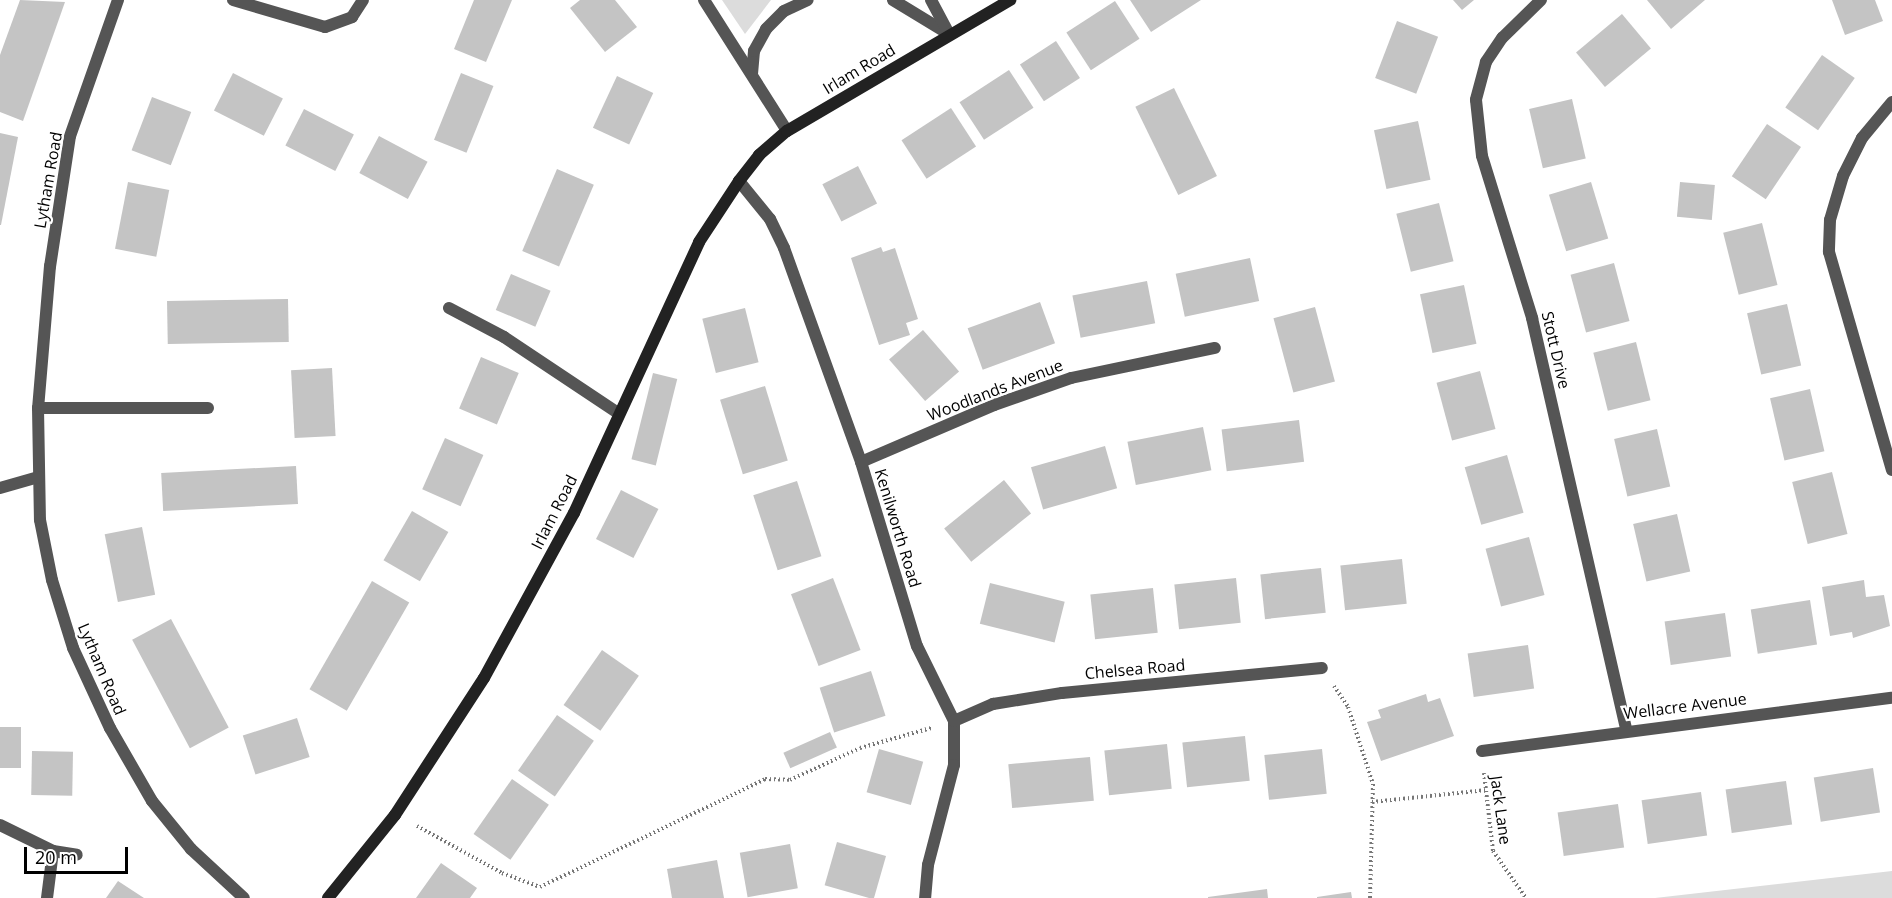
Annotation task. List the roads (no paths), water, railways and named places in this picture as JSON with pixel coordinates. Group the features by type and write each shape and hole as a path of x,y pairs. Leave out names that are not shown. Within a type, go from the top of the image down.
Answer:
{"street":[{"name":"Lytham Road","path":"118,0 70,136 50,266 38,408 39,520 52,580 73,648 101,710 152,801 191,849 243,898"},
{"path":"233,0 325,27 352,17 363,0"},
{"path":"704,0 753,74 787,132"},
{"path":"753,74 753,51 766,29 783,11 808,0"},
{"path":"892,0 949,34"},
{"path":"931,0 949,34"},
{"name":"Irlam Road","path":"328,898 395,815 484,678 574,513 618,413 699,242 739,181 759,155 787,132 949,34 1010,0"},
{"name":"Stott Drive","path":"1541,0 1502,38 1486,62 1476,100 1482,156 1532,318 1626,730"},
{"path":"1892,102 1862,138 1844,176 1830,220 1829,252 1892,470"},
{"name":"Kenilworth Road","path":"739,181 770,219 784,248 861,462 917,646 954,721 954,765 928,866 925,898"},
{"path":"449,308 504,337 618,413"},
{"name":"Woodlands Avenue","path":"861,462 993,405 1071,378 1215,348"},
{"path":"38,408 208,408"},
{"path":"0,488 38,477"},
{"name":"Chelsea Road","path":"954,721 993,704 1062,693 1322,668"},
{"name":"Wellacre Avenue","path":"1482,751 1626,730 1892,698"},
{"path":"0,825 53,851 77,855"},
{"path":"47,898 53,851"}]}
